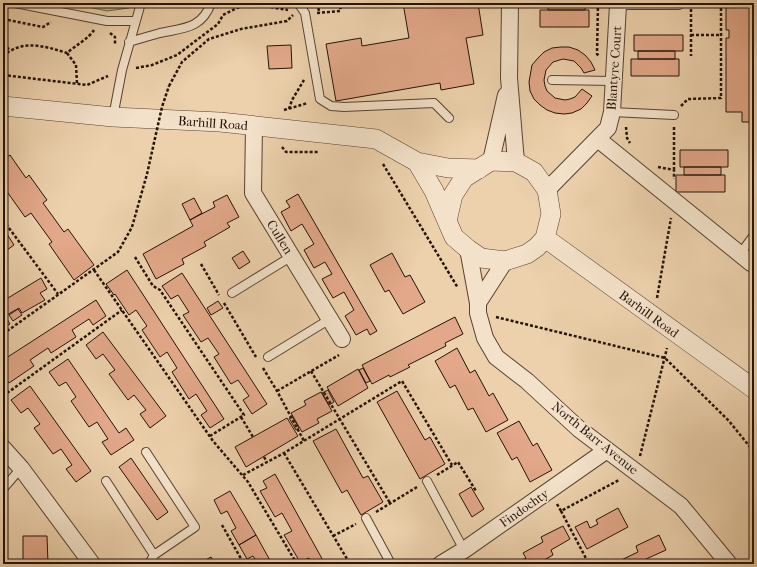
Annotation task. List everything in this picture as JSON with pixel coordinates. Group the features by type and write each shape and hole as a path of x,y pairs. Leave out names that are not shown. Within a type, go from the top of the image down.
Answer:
{"street":[{"path":"510,3 509,78 516,162"},
{"name":"Blantyre Court","path":"547,190 599,140 608,128 612,112 618,5"},
{"path":"485,165 509,78"},
{"name":"Barhill Road","path":"3,106 113,117 220,122 376,139 417,162 448,168 485,165"},
{"name":"Cullen","path":"254,126 252,193 342,339"},
{"path":"599,140 754,264"},
{"path":"417,162 434,191 447,221 454,237 481,258 505,261 527,254 537,247 545,238 551,214 547,190 534,172 516,162 485,165 464,178 453,195 447,221"},
{"name":"Barhill Road","path":"545,238 754,389"},
{"name":"North Barr Avenue","path":"468,249 478,303 478,313 485,338 496,357 527,380 579,429 681,506 729,564"},
{"path":"478,303 505,261"},
{"path":"3,448 21,468 92,564"},
{"name":"Findochty","path":"441,564 464,550 607,450"}],"lane":[{"path":"15,3 107,21 135,21"},
{"path":"113,117 122,70 141,3"},
{"path":"129,42 159,33 183,29 196,23 207,14 210,3"},
{"path":"298,3 305,14 320,99 331,106 344,107 434,103 448,118"},
{"name":"Blantyre Court","path":"618,5 679,6"},
{"path":"552,80 614,81"},
{"path":"612,112 674,115"},
{"path":"740,254 754,235"},
{"path":"232,294 292,256"},
{"path":"268,357 330,319"},
{"path":"146,452 195,527 154,555 149,564"},
{"path":"3,489 21,468"},
{"path":"106,481 154,555"},
{"path":"427,481 464,550"},
{"path":"366,518 392,564"}],"path":[{"path":"318,3 319,13"},
{"path":"674,170 674,115 688,99 721,98 721,3"},
{"path":"3,75 87,85 122,70 152,65 177,55 218,24 223,16 237,8 252,4 288,10 294,13 295,21"},
{"path":"691,7 691,56"},
{"path":"3,19 43,27 52,21"},
{"path":"3,334 118,252 132,227 147,174 162,107 169,86 182,62 209,39 241,28 287,21"},
{"path":"67,53 91,35 96,28 88,27"},
{"path":"108,32 115,37 116,44 113,51"},
{"path":"691,35 721,35"},
{"path":"3,44 10,50"},
{"path":"3,56 10,50 29,44 50,47 67,53 76,65 77,84"},
{"path":"107,77 108,70"},
{"path":"303,72 306,88"},
{"path":"289,109 292,100 304,80"},
{"path":"282,111 308,103 307,95"},
{"path":"656,304 674,200"},
{"path":"3,220 58,294"},
{"path":"135,257 153,286 160,290 244,415 210,436"},
{"path":"201,264 277,391 304,441"},
{"path":"94,270 210,436 248,482 297,564"},
{"path":"3,396 122,310"},
{"path":"561,511 636,472 671,330"},
{"path":"277,391 347,350 342,339"},
{"path":"311,371 390,503"},
{"path":"243,476 284,453 402,381 452,465"},
{"path":"240,417 253,437"},
{"path":"284,453 350,564"},
{"path":"264,457 267,462"},
{"path":"333,536 366,518 458,462 476,491"},
{"path":"549,490 589,564"},
{"path":"222,525 244,564"}],"green space":[{"path":"70,3 130,3 129,8 107,11"}],"building":[{"path":"403,3 478,3 483,35 466,38 474,84 441,90 440,83 336,101 326,44 361,38 362,46 409,38"},
{"path":"548,3 585,3 585,10 548,10"},
{"path":"726,3 754,3 754,105 752,105 752,122 742,122 742,112 726,112 726,38 729,38 729,30 726,30"},
{"path":"540,10 589,10 589,27 540,27"},
{"path":"634,35 683,35 683,51 634,51"},
{"path":"291,45 292,68 269,69 267,46"},
{"path":"569,47 578,50 591,62 595,70 584,73 574,61 563,59 553,62 546,70 544,80 545,86 547,91 555,98 565,100 570,99 575,97 582,89 592,96 581,109 572,113 564,114 547,110 540,105 534,99 530,91 529,82 532,65 538,58 544,52 552,48"},
{"path":"638,51 675,51 675,59 638,59"},
{"path":"631,59 679,59 679,76 631,76"},
{"path":"680,150 728,150 728,167 680,167"},
{"path":"10,155 26,178 29,175 47,200 43,203 64,232 68,229 94,265 74,280 49,244 52,242 31,213 25,217 3,186 3,160"},
{"path":"684,167 721,167 721,175 684,175"},
{"path":"676,175 725,175 725,192 676,192"},
{"path":"298,194 377,331 370,335 367,329 356,335 345,316 354,310 344,292 333,298 322,279 332,274 325,262 314,268 304,250 314,244 302,224 291,231 281,212 290,207 286,201"},
{"path":"227,195 239,217 227,223 230,227 204,242 206,246 182,259 184,264 156,279 143,254 193,226 190,220 215,207 213,202"},
{"path":"194,198 202,213 190,220 182,204"},
{"path":"5,231 14,245 3,253 3,232"},
{"path":"243,251 250,262 239,269 232,258"},
{"path":"392,253 405,277 410,275 425,302 403,314 389,290 385,292 370,265"},
{"path":"127,270 224,419 210,428 201,415 207,411 196,394 189,399 172,372 177,368 167,352 160,357 142,330 147,326 136,310 129,315 115,294 114,295 106,284"},
{"path":"182,273 267,404 252,414 243,400 249,396 238,380 231,384 214,357 219,354 208,338 201,342 183,315 189,312 178,295 171,299 162,286"},
{"path":"41,278 47,289 40,293 45,300 22,313 19,308 5,316 10,324 3,328 3,301"},
{"path":"96,300 106,316 93,325 89,319 72,330 76,337 51,353 48,348 30,360 34,366 9,383 5,378 3,379 3,360"},
{"path":"218,301 223,308 211,315 207,308"},
{"path":"18,309 22,315 13,321 9,315"},
{"path":"455,317 463,334 445,343 446,346 408,365 410,367 390,377 389,375 372,384 362,365"},
{"path":"103,332 166,416 150,428 140,414 146,410 134,395 128,400 109,374 115,370 103,354 96,359 86,345"},
{"path":"457,348 470,373 475,370 489,396 493,393 508,420 486,432 473,408 468,410 455,385 450,388 435,361"},
{"path":"68,359 119,433 126,428 134,440 111,455 102,442 108,439 97,422 89,427 71,401 76,397 66,382 59,386 49,372"},
{"path":"363,368 370,381 366,383 359,370"},
{"path":"358,369 368,388 338,406 327,387"},
{"path":"30,386 91,471 76,482 66,469 72,465 61,449 53,454 34,428 40,424 28,408 21,413 11,400"},
{"path":"328,390 334,402 329,405 322,393"},
{"path":"397,391 425,440 430,437 445,464 420,479 377,402"},
{"path":"321,392 332,411 317,419 319,423 302,432 291,413 306,405 304,401"},
{"path":"292,416 299,428 296,430 289,418"},
{"path":"287,418 298,436 246,467 235,447"},
{"path":"519,421 533,446 537,443 552,470 530,482 517,457 512,460 497,433"},
{"path":"336,429 363,478 368,476 383,502 361,515 347,490 342,493 313,441"},
{"path":"131,458 168,512 157,520 119,467"},
{"path":"275,474 325,564 312,564 309,558 300,562 284,535 292,531 282,513 275,517 260,491 267,488 263,481"},
{"path":"471,487 484,509 472,517 459,494"},
{"path":"230,491 256,535 239,545 231,531 236,528 227,511 221,514 214,500"},
{"path":"618,508 628,527 587,549 575,527 587,521 590,528 598,524 596,520"},
{"path":"563,526 570,539 551,550 553,555 537,564 514,564 526,558 523,553 543,542 541,537"},
{"path":"256,535 272,564 258,564 253,556 247,559 239,545"},
{"path":"659,535 666,550 646,559 648,564 618,564 617,562 638,552 636,546"},
{"path":"23,536 47,536 48,564 23,564"},
{"path":"211,557 215,564 198,564"}]}
